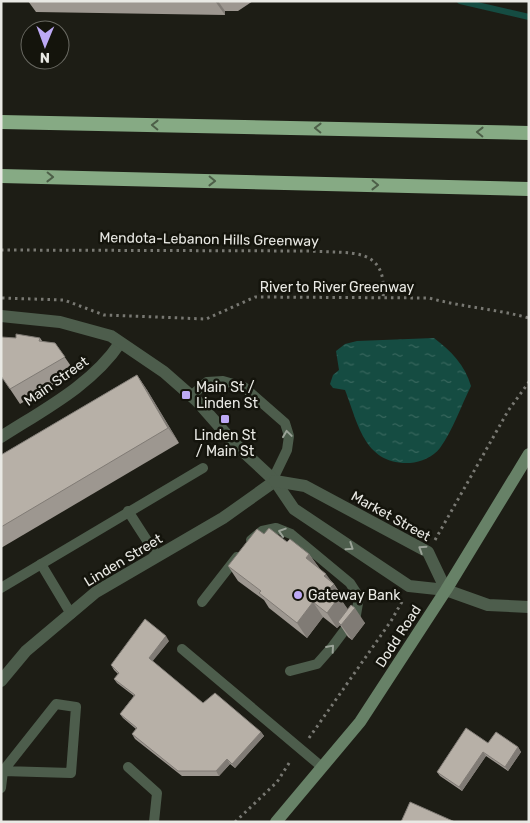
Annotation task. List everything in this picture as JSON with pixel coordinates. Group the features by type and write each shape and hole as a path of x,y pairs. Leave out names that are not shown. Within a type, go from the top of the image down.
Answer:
{"highway":[{"path":"1,122 529,132"},
{"path":"1,176 529,189"}],"main road":[{"name":"Dodd Road","path":"276,822 360,722 446,590 529,454"}],"street":[{"path":"1,316 60,322 111,336 164,372 192,396 234,443 274,480 294,509 409,586 446,590 488,605 529,607"},
{"name":"Main Street","path":"1,437 87,380 109,360 120,342"},
{"name":"Linden Street","path":"3,676 26,651 96,592 223,518 274,480"},
{"name":"Market Street","path":"274,480 305,486 428,552 446,590"}],"lane":[{"path":"192,396 207,382 223,381 244,386 285,423 289,436 286,450 274,480"},
{"path":"1,588 203,468"},
{"path":"128,511 158,556"},
{"path":"202,602 252,538 262,531 276,528 290,534 350,583 359,597 356,615 317,664 290,672"},
{"path":"41,564 71,614"},
{"path":"182,650 322,767"},
{"path":"1,788 3,771 56,704 76,707 71,774 3,771"},
{"path":"128,767 157,793 154,822"}],"path":[{"name":"Mendota-Lebanon Hills Greenway","path":"1,250 311,251 368,256 382,271 385,282 384,298"},
{"name":"River to River Greenway","path":"1,298 64,300 104,315 206,319 255,297 429,298 457,306 511,313 529,318"},
{"path":"441,529 508,411 529,382"},
{"path":"235,822 277,782 286,766 301,748 391,621 403,599"}],"water":[{"path":"434,338 457,359 465,371 471,386 449,434 437,451 418,462 395,462 382,457 365,440 345,390 333,388 330,384 333,375 339,370 336,351 345,344 357,341"}],"building":[{"path":"16,334 40,338 39,341 55,343 65,357 10,389 1,376 1,337 16,338"},
{"path":"137,375 168,428 1,527 1,455"},
{"name":"Gateway Bank","path":"269,528 287,542 290,539 309,554 306,558 326,574 324,576 334,584 330,588 339,597 327,613 313,602 297,623 259,593 261,591 228,566 257,529 264,534"},
{"path":"351,605 355,608 341,625 338,622"},
{"path":"145,619 166,636 149,658 203,703 215,693 261,732 232,764 227,759 216,771 178,771 132,734 137,728 120,714 135,695 114,679 119,673 111,665"},
{"path":"466,728 488,743 496,732 518,747 505,767 483,752 459,787 437,772"},
{"path":"410,802 455,822 401,822"}],"waterway":[{"path":"460,1 529,17"}],"place":[{"name":"Main St / Linden St","path":"186,395"},
{"name":"Linden St / Main St","path":"225,419"},
{"name":"Gateway Bank","path":"298,595"}]}
